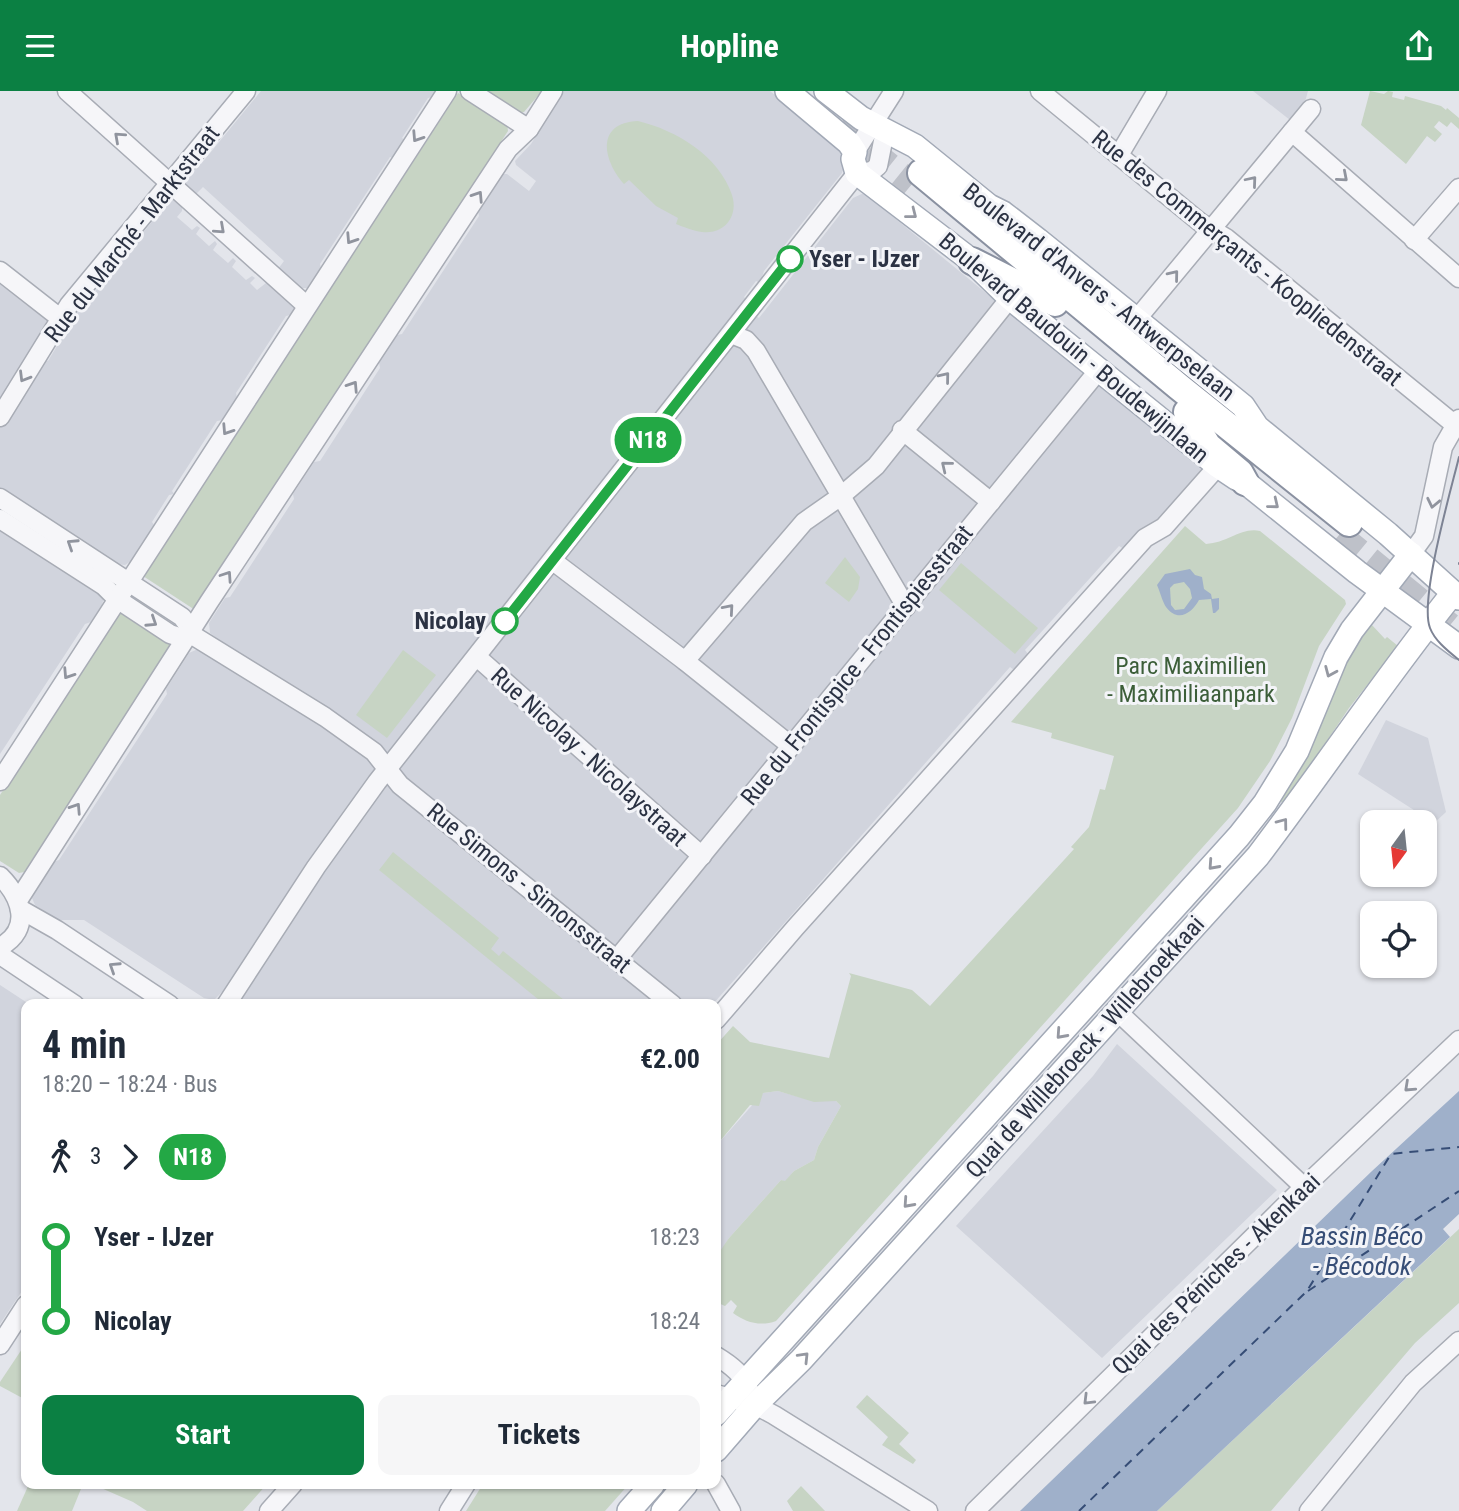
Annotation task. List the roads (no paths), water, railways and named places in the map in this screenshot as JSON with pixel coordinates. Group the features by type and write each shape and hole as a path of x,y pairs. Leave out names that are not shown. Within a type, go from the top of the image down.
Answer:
{"highway":[{"path":"917,179 1064,302 1187,412 1344,529 1179,387 1064,302 972,261"},
{"path":"989,206 1041,261 1063,279 1064,302"},
{"path":"1179,387 1257,427"},
{"path":"1187,412 1208,446 1240,473 1245,482"}],"main road":[{"name":"Boulevard Baudouin - Boudewijnlaan","path":"787,91 849,142 856,163 1098,371 1218,466 1245,482 1382,591 1459,647"},
{"path":"829,92 849,110 879,128"},
{"name":"Boulevard d'Anvers - Antwerpselaan","path":"879,128 915,146 989,206 1003,213 1038,240 1243,406 1257,427 1457,592"},
{"name":"Quai de Willebroeck - Willebroekkaai","path":"721,1402 746,1382 1239,836 1265,803 1297,751 1336,657 1352,630 1411,554"},
{"name":"Quai de Willebroeck - Willebroekkaai","path":"721,1444 755,1405 801,1360 1258,856 1309,789 1396,664 1457,592"},
{"path":"1239,836 1258,856"},
{"path":"629,1511 649,1489"},
{"path":"663,1511 682,1489"}],"street":[{"path":"67,91 307,306"},
{"name":"Rue du Marché - Marktstraat","path":"0,417 60,318 246,91"},
{"path":"0,781 447,91"},
{"path":"470,91 528,129"},
{"path":"0,947 11,939 16,930 20,904 189,633 509,149 528,129 553,91"},
{"path":"230,999 321,859 377,782 731,334 856,163 879,128 894,91"},
{"name":"Rue des Commerçants - Koopliedenstraat","path":"1040,91 1457,422"},
{"path":"1119,155 1157,91"},
{"path":"1136,320 1311,109"},
{"path":"856,163 872,171 878,166 879,128"},
{"path":"1292,132 1459,278"},
{"path":"1414,240 1459,188"},
{"path":"0,271 60,318"},
{"path":"685,661 804,523 876,466 1010,297"},
{"path":"731,334 746,340 756,351 906,607"},
{"name":"Rue du Frontispice - Frontispiesstraat","path":"617,959 1098,371"},
{"path":"1411,554 1424,536 1443,447 1457,422"},
{"path":"902,430 990,502"},
{"path":"721,1014 1145,538 1164,527 1218,466"},
{"path":"0,498 182,617 188,625 189,633"},
{"path":"0,519 104,586 117,599 170,634 179,637 189,633"},
{"path":"553,561 790,745"},
{"name":"Rue Simons - Simonsstraat","path":"189,633 325,717 374,752 400,785 666,999"},
{"name":"Rue Nicolay - Nicolaystraat","path":"477,657 702,856"},
{"path":"0,876 20,904 161,999"},
{"path":"0,955 66,999"},
{"path":"1117,1011 1304,1187"},
{"name":"Quai des Péniches - Akenkaai","path":"975,1511 1304,1187 1459,1041"},
{"path":"1,1341 21,1312"},
{"path":"1309,1511 1413,1383 1458,1343"},
{"path":"721,1359 746,1382 755,1405"},
{"path":"721,1403 755,1405 922,1508"},
{"path":"269,1511 289,1489"},
{"path":"449,1511 463,1489"},
{"path":"719,1489 731,1511"}],"water":[{"path":"1190,569 1195,575 1202,577 1204,589 1211,594 1212,599 1219,598 1219,609 1213,613 1211,599 1199,600 1193,609 1184,614 1171,612 1165,605 1157,585 1165,574","holes":["1184,582 1190,589 1192,598 1184,609 1175,610 1171,605 1170,588 1174,584"]},
{"name":"Bassin Béco - Bécodok","path":"1459,1091 1459,1214 1443,1229 1450,1237 1157,1511 1020,1511 1372,1171"}],"tunnel":[{"path":"839,125 912,184"},
{"path":"1339,535 1459,633"}],"tram line":[{"path":"1459,457 1437,544 1428,614 1430,628 1435,637 1459,660"}],"place":[{"name":"Yser - IJzer","path":"790,259"},
{"name":"Nicolay","path":"505,621"}],"park label":[{"name":"Parc Maximilien - Maximiliaanpark","path":"1191,680"}]}
